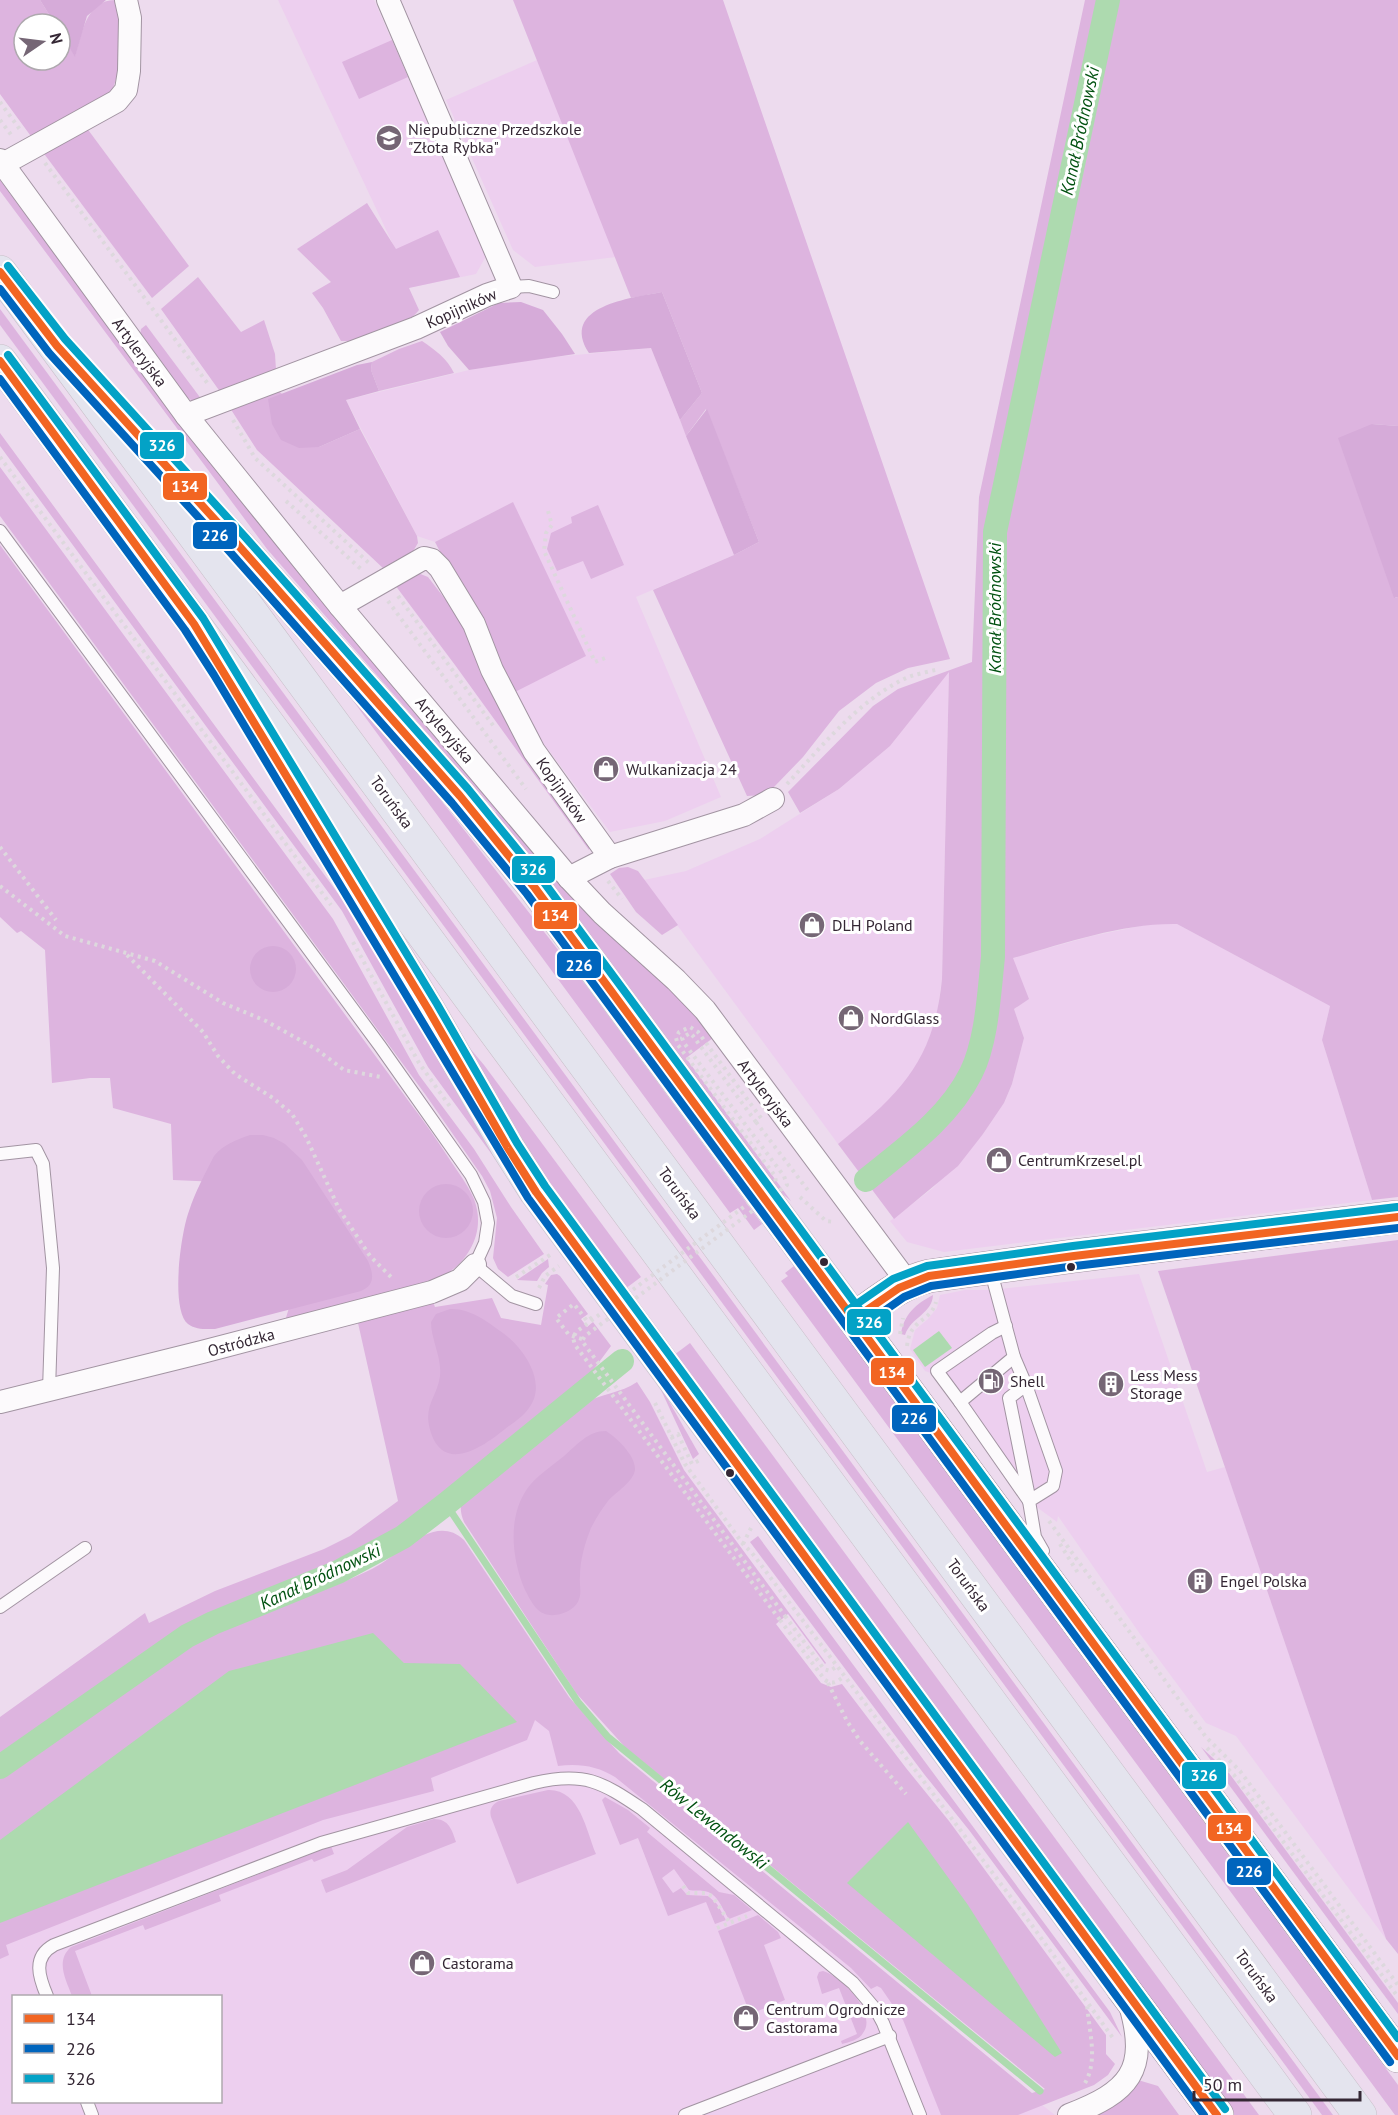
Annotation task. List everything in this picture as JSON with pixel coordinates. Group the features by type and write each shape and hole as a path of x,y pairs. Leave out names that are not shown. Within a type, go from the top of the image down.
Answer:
{"highway":[{"name":"Toruńska","path":"0,272 1360,2115"},
{"path":"22,302 97,391 246,554 493,835 790,1207 808,1256 854,1319"},
{"path":"0,361 1295,2115"},
{"path":"194,624 252,714 508,1148 619,1324 662,1364 1122,1987"}],"street":[{"name":"Kopijników","path":"186,415 416,328 487,295 511,287 388,0"},
{"path":"1,162 28,150 117,101 126,90 131,44 128,9"},
{"name":"Artyleryjska","path":"1,162 186,415 340,606 569,878 602,913 698,1003 859,1218 916,1290"},
{"name":"Kopijników","path":"340,606 424,558 432,560 440,568 474,624 492,670 534,750 599,862"},
{"path":"569,878 599,862 744,814 773,799"},
{"path":"1398,1217 989,1267 916,1290 886,1295 854,1319 1398,2056"},
{"name":"Ostródzka","path":"0,1402 432,1292 466,1275 475,1265"},
{"path":"1069,2115 1093,2106 1112,2095 1122,2085 1132,2068 1137,2049 1136,2034 1130,2005 1122,1987"},
{"path":"1122,1987 1217,2115"}],"lane":[{"path":"511,287 529,286 554,292"},
{"path":"0,531 471,1175 484,1202 488,1233 483,1252 475,1265 512,1296 537,1304"},
{"path":"0,1154 36,1150 43,1164 53,1268 49,1390"},
{"path":"989,1267 1014,1357 1056,1471 1053,1486 1030,1508"},
{"path":"1006,1326 937,1371 1030,1508"},
{"path":"960,1402 1014,1357"},
{"path":"1026,1385 1009,1398 1037,1543 1061,1577 1067,1609"},
{"path":"0,1607 85,1548"},
{"path":"47,1995 38,1968 42,1955 54,1945 335,1839 534,1783 562,1777 580,1778 599,1784 642,1809 853,1983 876,2010 890,2037 920,2115"},
{"path":"685,2115 890,2037"}],"path":[{"path":"0,102 28,150"},
{"path":"0,120 28,150 221,402 255,458 381,583 496,729"},
{"path":"0,456 333,907"},
{"path":"283,498 362,570 381,583 532,798"},
{"path":"548,511 552,525 546,533 544,551 595,662 608,657"},
{"path":"773,799 823,745 869,701 905,679 939,669"},
{"path":"0,847 56,920"},
{"path":"599,862 616,901"},
{"path":"599,862 627,906"},
{"path":"0,886 65,936 155,961 223,1004 266,1020 316,1049 344,1070 405,1082"},
{"path":"350,936 419,1063 457,1116"},
{"path":"124,953 135,960 203,1032 218,1056 235,1074 273,1098 292,1114 306,1137 339,1209 370,1256 398,1284 405,1299"},
{"path":"761,1118 698,1032 690,1027 679,1032 676,1038 678,1045 775,1176 776,1183 578,1330 574,1338 575,1345 828,1683 856,1735 906,1794"},
{"path":"619,1324 597,1313 587,1321 574,1304 556,1318 568,1335 582,1339 783,1190 787,1185 784,1176 684,1043 682,1038 685,1035 690,1033 693,1036 756,1122"},
{"path":"790,1207 814,1210 828,1222 834,1222"},
{"path":"553,1253 567,1272"},
{"path":"537,1304 542,1280 562,1264"},
{"path":"916,1290 936,1297 934,1307 911,1329 908,1350 902,1340 900,1324 916,1290"},
{"path":"582,1339 590,1354 824,1669 831,1671 836,1667"},
{"path":"653,1397 687,1468 976,1851 1116,2043"},
{"path":"1030,1508 1052,1533 1080,1575"},
{"path":"1030,1508 1056,1528 1206,1737 1240,1771 1398,1985"},
{"path":"828,1683 834,1683 843,1677"},
{"path":"1195,1732 1211,1752 1234,1774 1398,1997"},
{"path":"683,1886 688,1893 705,1893 712,1896 730,1923"},
{"path":"717,1928 765,1909"},
{"path":"1084,2086 1091,2069 1092,2058 1087,2002"}],"shaded area":[{"path":"0,0 40,0 48,12 12,12 12,72 72,72 72,51 75,56 91,12 105,2 115,0 122,47 119,68 111,94 33,139 0,94"},
{"path":"40,0 106,0 87,16 75,57 72,52 72,12 48,12"},
{"name":"Niepubliczne Przedszkole \"Złota Rybka\"","path":"278,0 374,0 486,256 476,274 413,287"},
{"path":"513,0 723,0 950,659 908,668 876,683 839,711 803,757 764,795 747,796 653,590 759,542 706,409 686,436 680,420 702,393 662,292 631,298"},
{"path":"1085,0 1398,0 1398,426 1372,424 1395,598 1398,597 1398,1197 1372,1200 1322,1040 1330,1006 1177,924 1115,930 1013,958 1029,999 1014,1009 1024,1038 1012,1084 1004,1103 958,1166 894,1219 838,1144 879,1109 910,1074 922,1054 938,1008 942,979 949,672 890,746 839,789 800,813 788,792 873,706 898,689 972,662 979,497"},
{"path":"392,40 408,77 359,99 342,62"},
{"path":"537,60 616,257 535,267 513,250 446,100"},
{"path":"86,127 189,266 152,298 42,151"},
{"path":"0,180 188,434 713,1038 686,1058 791,1201 767,1181 490,818 496,812 267,549 0,191"},
{"path":"367,203 396,249 438,230 460,277 409,288 419,310 413,317 372,337 341,341 312,293 331,282 297,249"},
{"path":"198,277 241,332 264,320 275,354 276,370 221,393 161,309"},
{"path":"662,292 702,393 680,420 651,348 589,353 582,337 583,324 603,307 633,297"},
{"path":"521,302 543,310 575,354 469,370 448,346 440,332 499,303"},
{"path":"0,309 1333,2115 1322,2115 0,325"},
{"path":"146,325 202,400 191,400 184,395 140,335 141,329"},
{"path":"422,341 444,359 454,373 379,391 371,370 372,362"},
{"path":"651,348 734,555 636,597 721,797 665,821 610,832 532,728 513,693 513,502 435,542 417,536 346,400 469,370 543,358"},
{"path":"372,362 371,370 379,391 346,400 360,429 319,447 299,448 281,440 272,424 268,399 357,365"},
{"path":"279,391 282,394 269,400 319,447 360,429 417,536 418,543 409,558 384,569 257,450 230,408"},
{"path":"707,409 759,542 734,555 686,436"},
{"path":"1372,424 1398,426 1398,597 1394,598 1338,438"},
{"path":"0,433 359,922 496,1160 428,1067 342,911 0,446"},
{"path":"0,467 333,919 419,1075 474,1149 544,1254 508,1277 498,1269 493,1258 497,1218 490,1191 482,1176 425,1094 0,516"},
{"path":"513,502 586,656 513,693 435,542"},
{"path":"598,505 624,565 591,579 583,561 557,571 547,549 551,533 572,523 571,517"},
{"path":"0,545 420,1117 466,1184 474,1199 477,1212 476,1236 466,1256 448,1273 438,1279 285,1321 306,1252 242,1183 173,1180 171,1124 113,1108 110,1078 52,1083 45,950 21,931 17,933 0,917"},
{"path":"418,573 428,577 469,630 476,649 479,670 590,843 589,850 395,585"},
{"path":"315,649 429,785 588,988 762,1224 754,1230 738,1208 730,1213"},
{"path":"949,671 942,979 936,1022 921,1058 903,1086 878,1112 838,1144 644,880 686,871 760,839 839,789 890,746"},
{"path":"628,867 638,871 678,925 662,935 636,912 610,874 619,868"},
{"path":"1155,923 1177,924 1330,1006 1322,1040 1372,1200 944,1252 907,1242 890,1221 933,1188 983,1134 1004,1103 1012,1084 1024,1038 1014,1009 1028,999 1012,958 1092,936"},
{"path":"273,946 289,953 296,969 289,985 273,992 257,985 250,969 257,953"},
{"path":"463,1040 641,1277 625,1289 540,1174"},
{"path":"250,1135 274,1138 285,1144 302,1160 368,1261 372,1274 371,1282 361,1291 215,1329 201,1329 188,1324 179,1303 180,1252 186,1221 194,1197 214,1156 226,1145"},
{"path":"446,1184 456,1186 465,1192 471,1201 473,1211 471,1221 465,1230 456,1236 446,1238 436,1236 427,1230 421,1221 419,1211 421,1201 427,1192 436,1186"},
{"path":"1398,1240 1398,1954 1386,1939 1158,1271"},
{"path":"548,1259 549,1267 537,1281 517,1280"},
{"path":"794,1266 1398,2085 1398,2115 1395,2115 781,1281 788,1276 785,1273"},
{"path":"557,1274 588,1314 581,1319 587,1327 593,1322 611,1346 585,1381 566,1400 405,1527 340,1563 208,1619 175,1636 0,1757 0,1717 145,1613 149,1623 215,1591 324,1549 350,1536 398,1501 358,1323 433,1302 435,1307 492,1298 501,1318 541,1325 548,1285 545,1284 551,1275"},
{"path":"1139,1274 1207,1472 1225,1467 1386,1939 1236,1736 1206,1723 1140,1634 1058,1516 1057,1522 1015,1491 1009,1479 931,1373 925,1371 910,1349 915,1330 937,1308 940,1295 965,1290 991,1290"},
{"path":"933,1295 929,1307 912,1324 905,1335 901,1334 912,1310"},
{"path":"450,1309 478,1316 511,1340 531,1367 536,1388 529,1408 518,1420 476,1449 455,1454 446,1452 437,1445 431,1433 428,1416 440,1376 431,1322 436,1314"},
{"path":"939,1331 952,1348 925,1367 913,1350"},
{"path":"690,1343 1259,2115 1234,2115 674,1355"},
{"path":"637,1382 650,1402 684,1470 826,1663 788,1614 776,1624 821,1683 831,1687 842,1684 949,1821 1106,2035 1106,2054 1115,2064 1108,2075 1094,2085 1018,2115 941,2115 903,2020 881,1988 877,1986 871,1989 851,1968 615,1777 588,1766 558,1766 549,1731 535,1720 527,1740 431,1778 434,1791 323,1820 6,1945 9,1955 0,1959 0,1779 193,1645 245,1620 351,1579 382,1563 417,1539 429,1533 441,1531 453,1533 464,1540 569,1697 619,1753 1032,2093 1045,2089 625,1747 576,1693 464,1522 461,1508 465,1494 584,1403"},
{"path":"661,1390 699,1454 693,1459"},
{"path":"606,1431 629,1453 634,1465 634,1474 628,1483 608,1501 591,1528 582,1558 580,1594 577,1603 565,1612 555,1615 545,1614 533,1604 525,1590 517,1566 514,1539 516,1513 527,1489 539,1475 583,1439 594,1433"},
{"path":"758,1536 1110,2012 1122,2037 969,1830 924,1774 750,1542"},
{"path":"373,1633 404,1663 460,1664 517,1722 0,1923 0,1840 229,1671"},
{"path":"229,1643 550,1719 1055,2115 0,2115 0,1810"},
{"path":"1201,1747 1229,1773 1398,2003 1398,2014"},
{"path":"548,1790 559,1791 575,1803 596,1854 517,1884 491,1817 491,1810 499,1801"},
{"path":"605,1797 628,1810 650,1828 647,1832 719,1892 734,1895 752,1910 729,1919 713,1895 709,1892 689,1890 674,1869 662,1878 673,1893 681,1888 687,1895 708,1896 717,1904 726,1920 715,1924 706,1902 668,1916 638,1838 620,1845 602,1800"},
{"path":"434,1819 446,1823 456,1842 326,1893 321,1880 347,1870 407,1827"},
{"path":"908,1822 968,1905 1062,2053 1055,2057 847,1883"},
{"path":"331,1846 334,1854 314,1862 312,1859 219,1895 221,1901 145,1930 143,1925 75,1951 92,1995 72,1995 63,1971 66,1952 71,1947"},
{"path":"758,1915 778,1932 781,1938 764,1945 785,2000 750,2014 718,1931"},
{"path":"819,1972 831,1974 848,1988 862,2006 866,2016 866,2025 863,2033 854,2040 842,2044 841,2041 857,2034 839,1988 822,1994 817,1977"},
{"path":"1138,2080 1158,2086 1179,2115 1096,2115 1120,2100"}],"waterway":[{"name":"Kanał Bródnowski","path":"866,1180 910,1145 950,1105 971,1073 984,1032 993,957 995,532 1108,0"},
{"name":"Kanał Bródnowski","path":"0,1767 187,1636 213,1623 338,1572 403,1537 622,1361"},
{"name":"Rów Lewandowski","path":"446,1504 578,1702 608,1737 1040,2091"}],"transit line":[{"name":"326","path":"8,266 65,339 246,538 468,789 543,881 1398,2038"},
{"name":"134","path":"0,272 57,346 238,545 460,796 535,888 1398,2056"},
{"name":"226","path":"0,289 49,353 230,552 452,803 527,894 1390,2062"},
{"name":"326","path":"8,355 203,618 437,1004 517,1143 545,1186 1225,2109"},
{"name":"134","path":"0,361 194,624 428,1009 536,1192 1217,2115"},
{"name":"226","path":"0,379 185,630 528,1198 1204,2115"},
{"name":"326","path":"848,1310 893,1279 927,1266 1397,1207"},
{"name":"134","path":"854,1319 899,1288 929,1276 1398,1217"},
{"name":"226","path":"860,1328 904,1297 931,1286 1075,1266 1398,1228"}],"place":[{"name":"Niepubliczne Przedszkole \"Złota Rybka\"","path":"389,138"},
{"name":"Wulkanizacja 24","path":"606,769"},
{"name":"DLH Poland","path":"812,925"},
{"name":"NordGlass","path":"851,1018"},
{"name":"CentrumKrzesel.pl","path":"999,1160"},
{"name":"Shell","path":"991,1381"},
{"name":"Less Mess Storage","path":"1111,1384"},
{"name":"Engel Polska","path":"1200,1581"},
{"name":"Castorama","path":"422,1963"},
{"name":"Centrum Ogrodnicze Castorama","path":"746,2018"}]}
